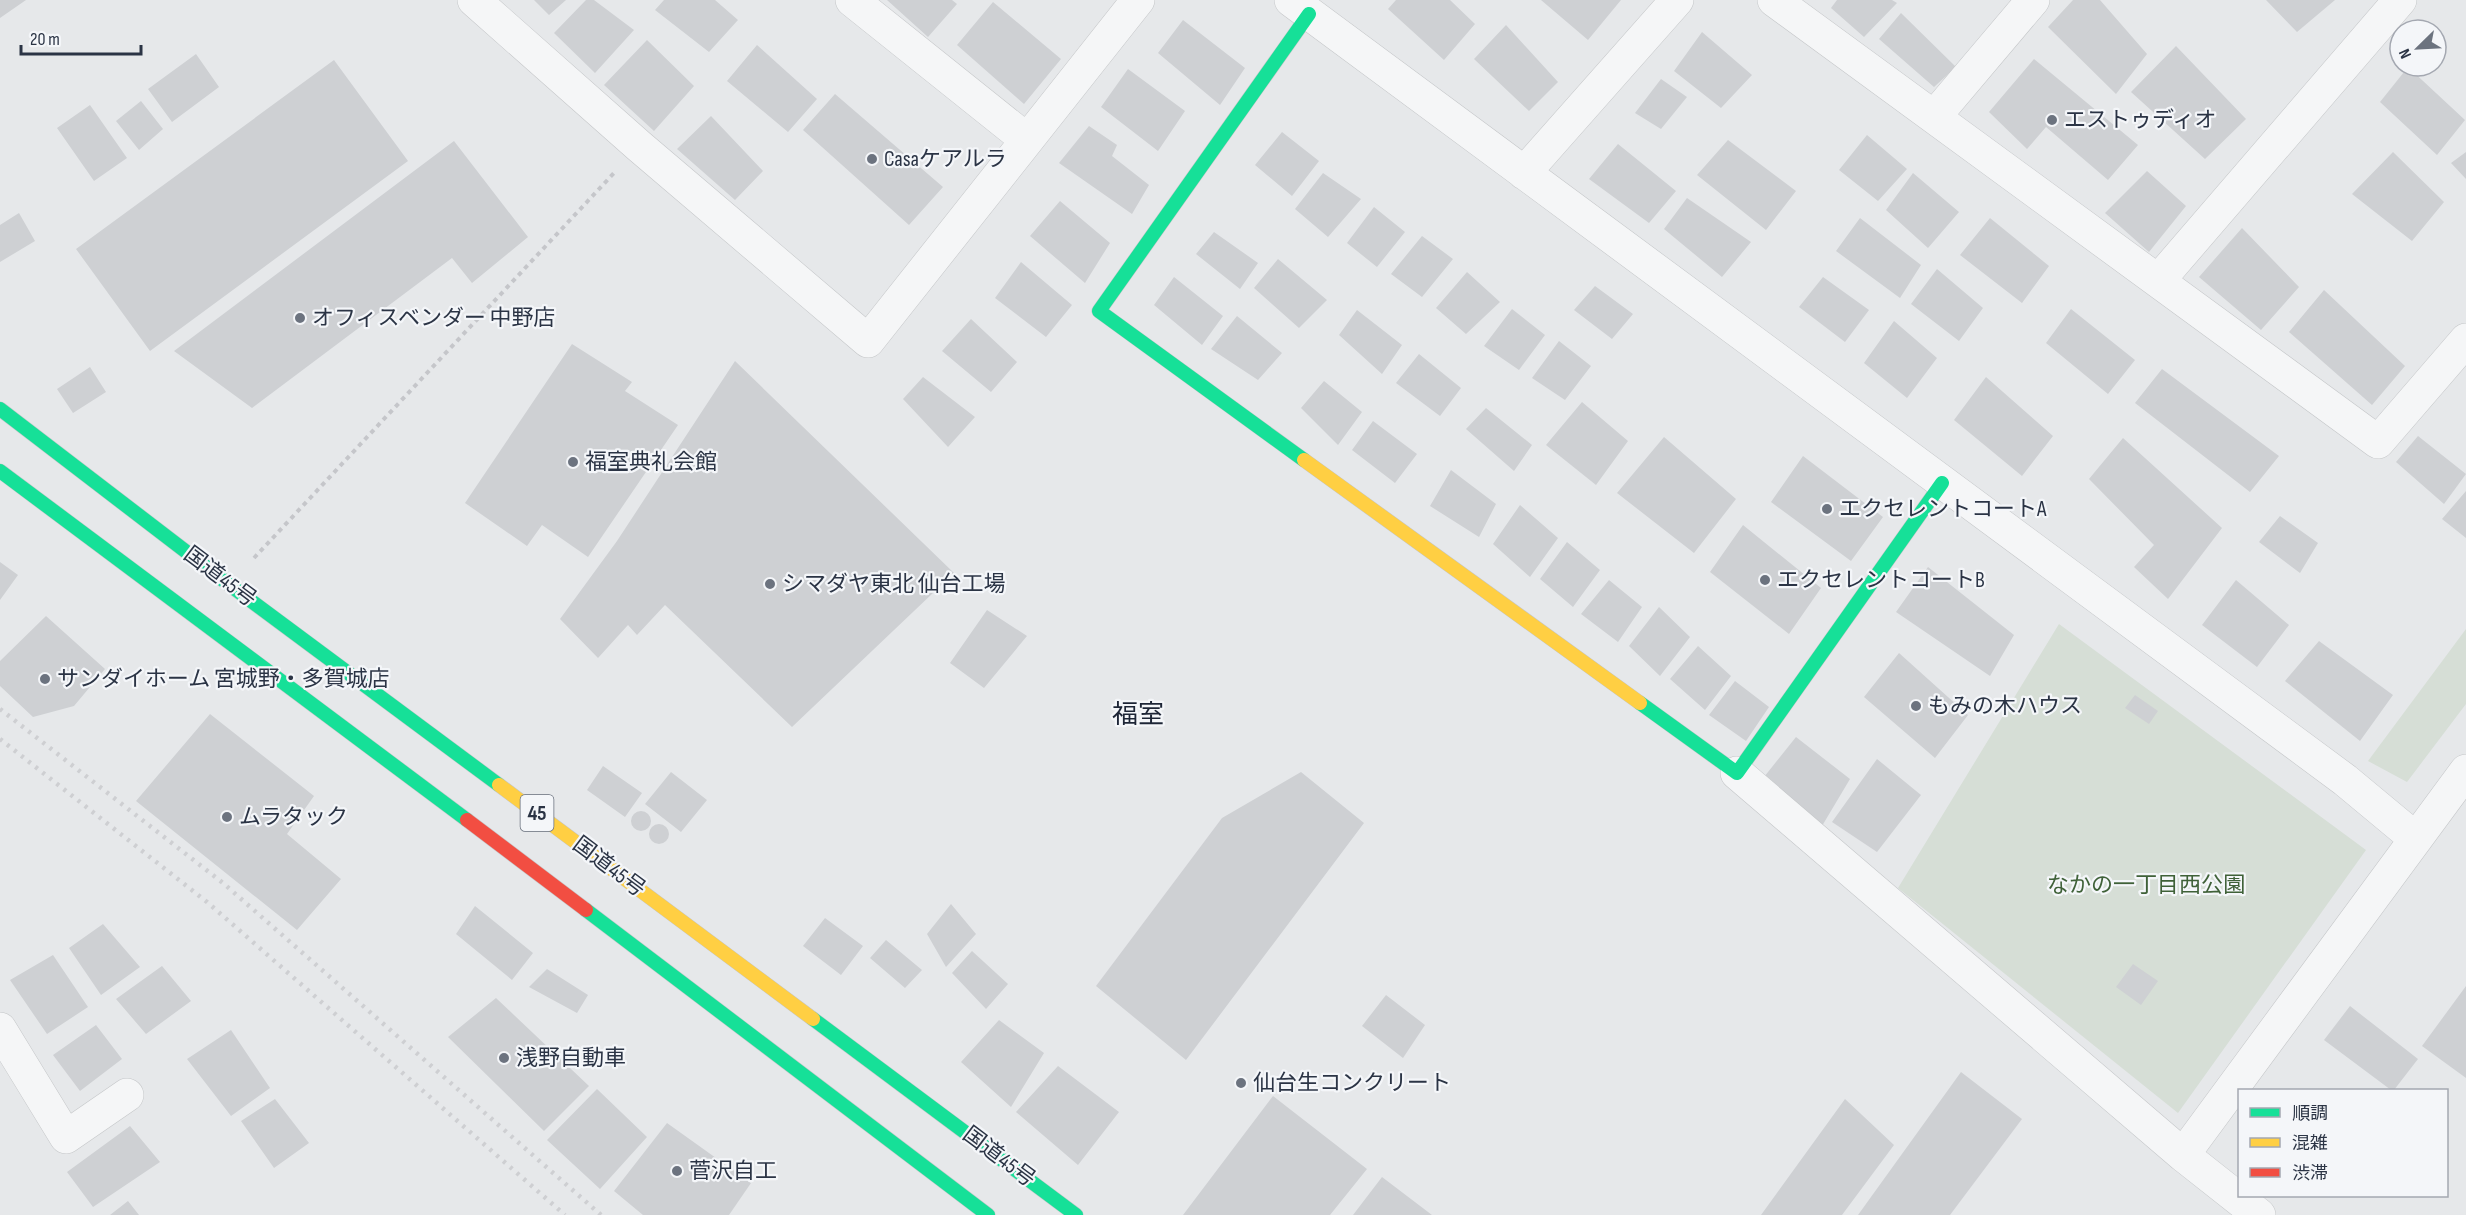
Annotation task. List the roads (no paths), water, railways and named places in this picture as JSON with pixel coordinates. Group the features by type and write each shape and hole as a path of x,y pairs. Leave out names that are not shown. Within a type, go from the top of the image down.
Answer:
{"main road":[{"path":"1300,7 1099,310 1737,773 1942,483"},
{"name":"国道45号","path":"0,409 227,583 1076,1215"},
{"name":"国道45号","path":"0,471 310,701 988,1215"}],"street":[{"path":"474,0 639,146 868,341 1138,0"},
{"path":"852,0 1027,140"},
{"path":"1524,173 1677,0"},
{"path":"1774,0 2378,442 2466,340"},
{"path":"1934,117 2033,0"},
{"path":"2158,281 2400,0"},
{"path":"1300,7 2345,780 2416,838"},
{"path":"2183,1155 2466,771"},
{"path":"1737,773 2183,1155 2259,1215"},
{"path":"0,1029 66,1137 127,1095"}],"railway":[{"path":"0,709 223,883 601,1215"},
{"path":"0,739 207,902 565,1215"}],"place":[{"name":"エストゥディオ","path":"2052,120"},
{"name":"Casaケアルラ","path":"872,159"},
{"name":"オフィスベンダー 中野店","path":"300,318"},
{"name":"福室典礼会館","path":"573,462"},
{"name":"エクセレントコートA","path":"1827,509"},
{"name":"エクセレントコートB","path":"1765,580"},
{"name":"シマダヤ東北 仙台工場","path":"770,584"},
{"name":"サンダイホーム 宮城野・多賀城店","path":"45,679"},
{"name":"もみの木ハウス","path":"1916,706"},
{"name":"ムラタック","path":"227,817"},
{"name":"浅野自動車","path":"504,1058"},
{"name":"仙台生コンクリート","path":"1241,1083"},
{"name":"菅沢自工","path":"677,1171"}],"district":[{"name":"福室","path":"1138,715"}],"park label":[{"name":"なかの一丁目西公園","path":"2146,885"}]}
